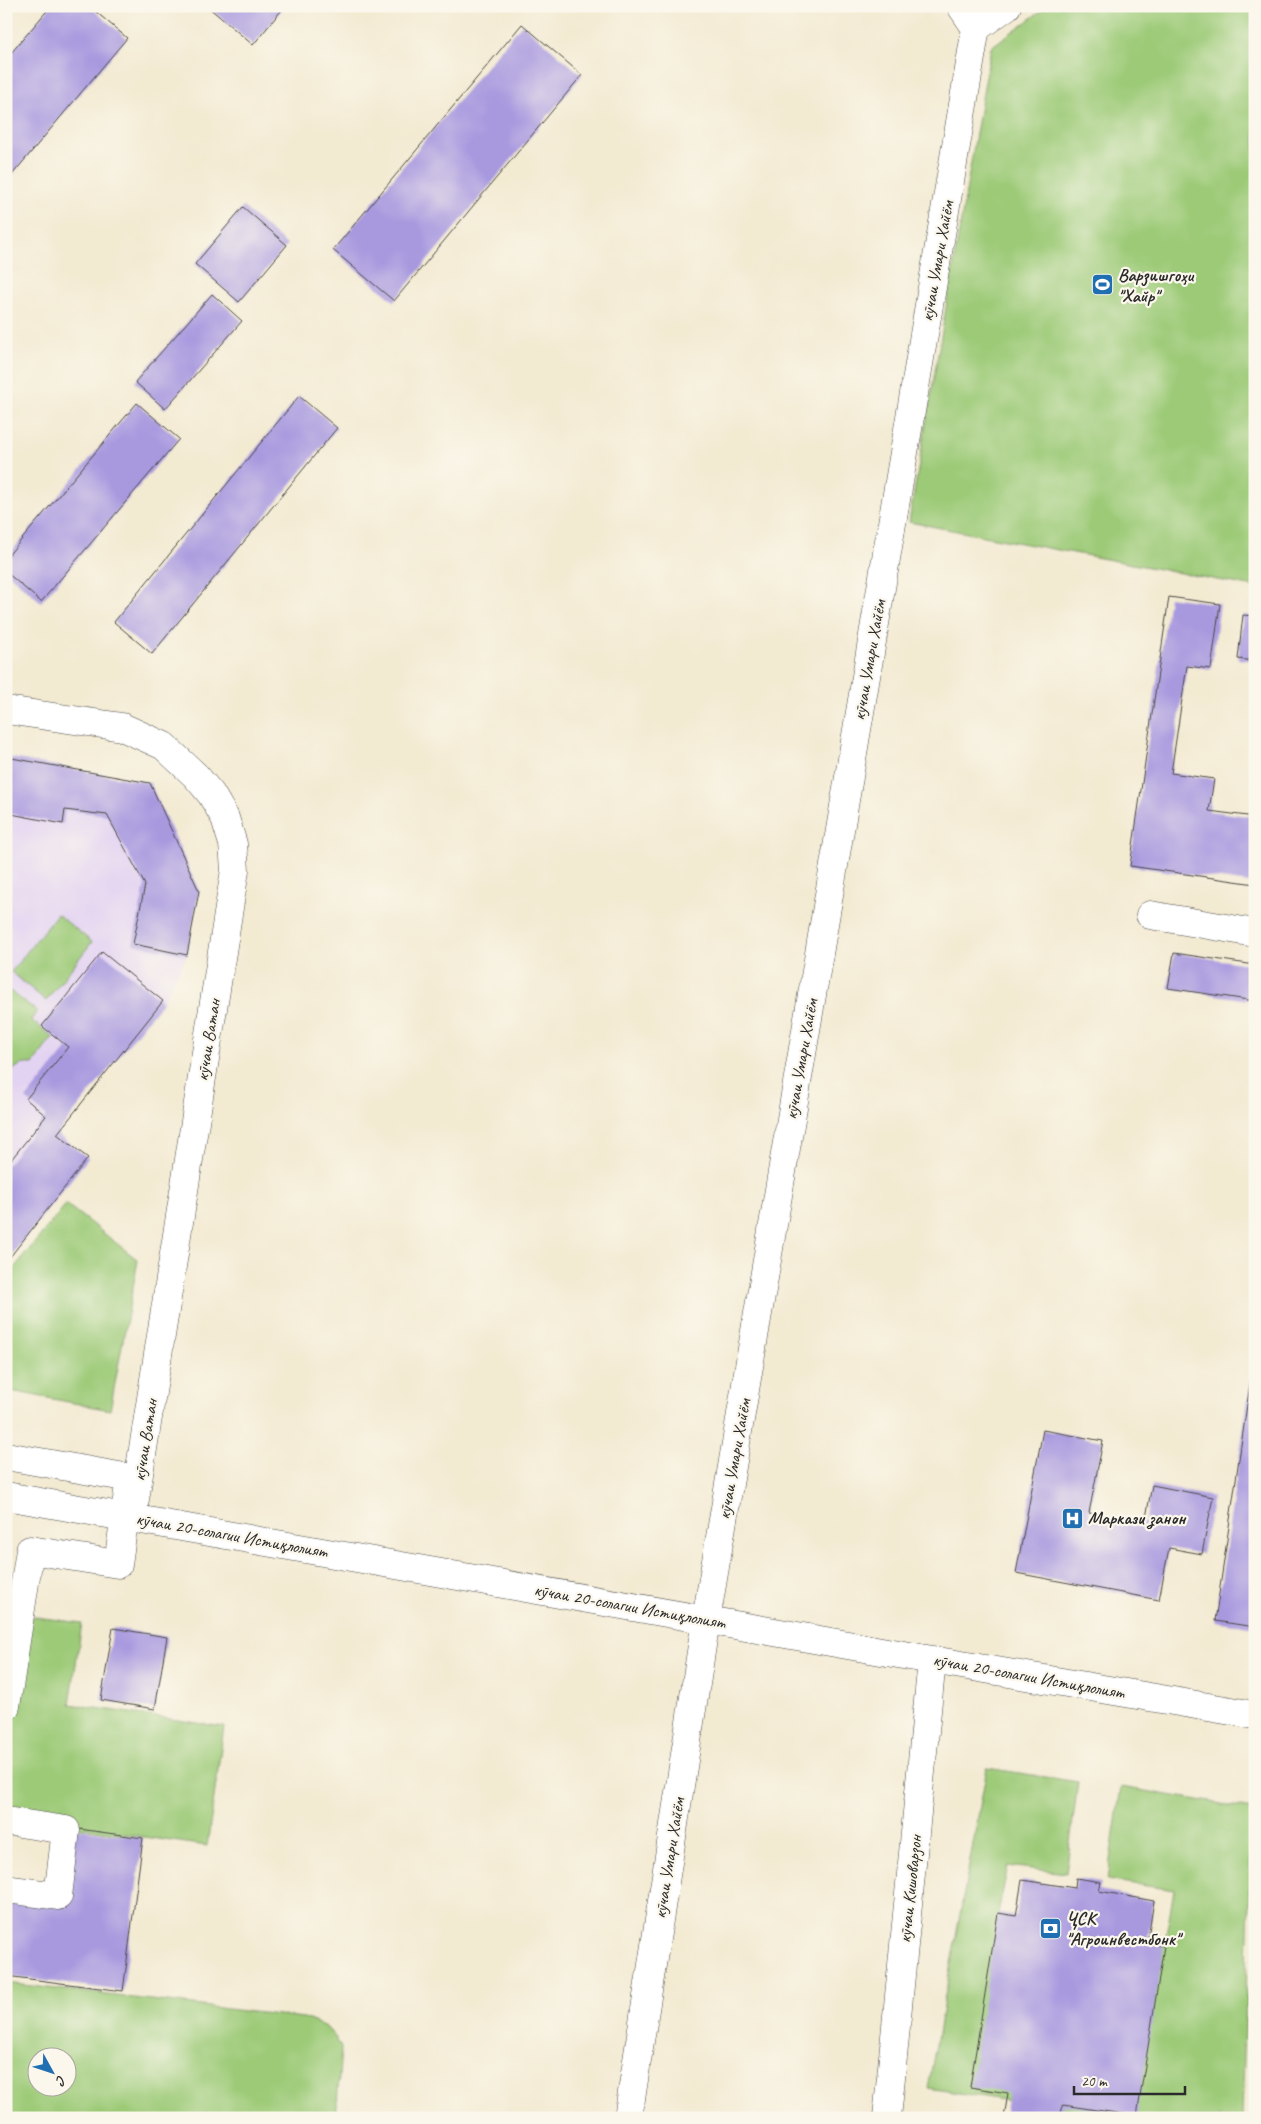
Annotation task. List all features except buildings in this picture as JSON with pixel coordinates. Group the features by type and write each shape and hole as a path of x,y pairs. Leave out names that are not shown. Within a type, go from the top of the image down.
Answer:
{"street":[{"path":"968,17 1008,6"},
{"name":"кӯчаи Умари Хайём","path":"628,2118 706,1620 968,17"},
{"name":"кӯчаи Ватан","path":"6,710 122,727 164,746 196,776 211,794 225,818 233,844 235,870 128,1517"},
{"path":"1150,915 1255,933"},
{"path":"6,1456 130,1478 128,1517 118,1564 30,1550 6,1706"},
{"name":"кӯчаи 20-солагии Истиқлолият","path":"6,1496 932,1660 1255,1715"},
{"name":"кӯчаи Кишоварзон","path":"888,2118 932,1660"},
{"path":"6,1821 66,1830 58,1896 6,1889"}],"shaded area":[{"path":"6,757 150,783 199,891 187,955 163,1001 57,1134 88,1158 6,1262"}],"green space":[{"name":"Варзишгоҳи \"Хайр\"","path":"1048,6 1255,6 1255,587 909,522 991,47"},
{"path":"57,914 92,942 46,1001 11,972"},
{"path":"6,988 37,1011 31,1020 53,1037 33,1064 18,1066 7,1078"},
{"path":"66,1204 138,1260 110,1410 6,1390 6,1278"},
{"path":"20,1615 82,1623 70,1704 224,1727 207,1846 6,1817 6,1708"},
{"path":"987,1768 1078,1782 1066,1873 1008,1866 998,1913 1164,1946 1174,1890 1107,1880 1121,1787 1252,1809 1242,2118 1118,2118 928,2088"},
{"path":"6,1983 304,2018 326,2027 335,2037 341,2048 336,2118 6,2118"}],"place":[{"name":"Варзишгоҳи \"Хайр\"","path":"1102,285"},
{"name":"Маркази занон","path":"1072,1518"},
{"name":"ҶСК \"Агроинвестбонк\"","path":"1050,1928"}]}
